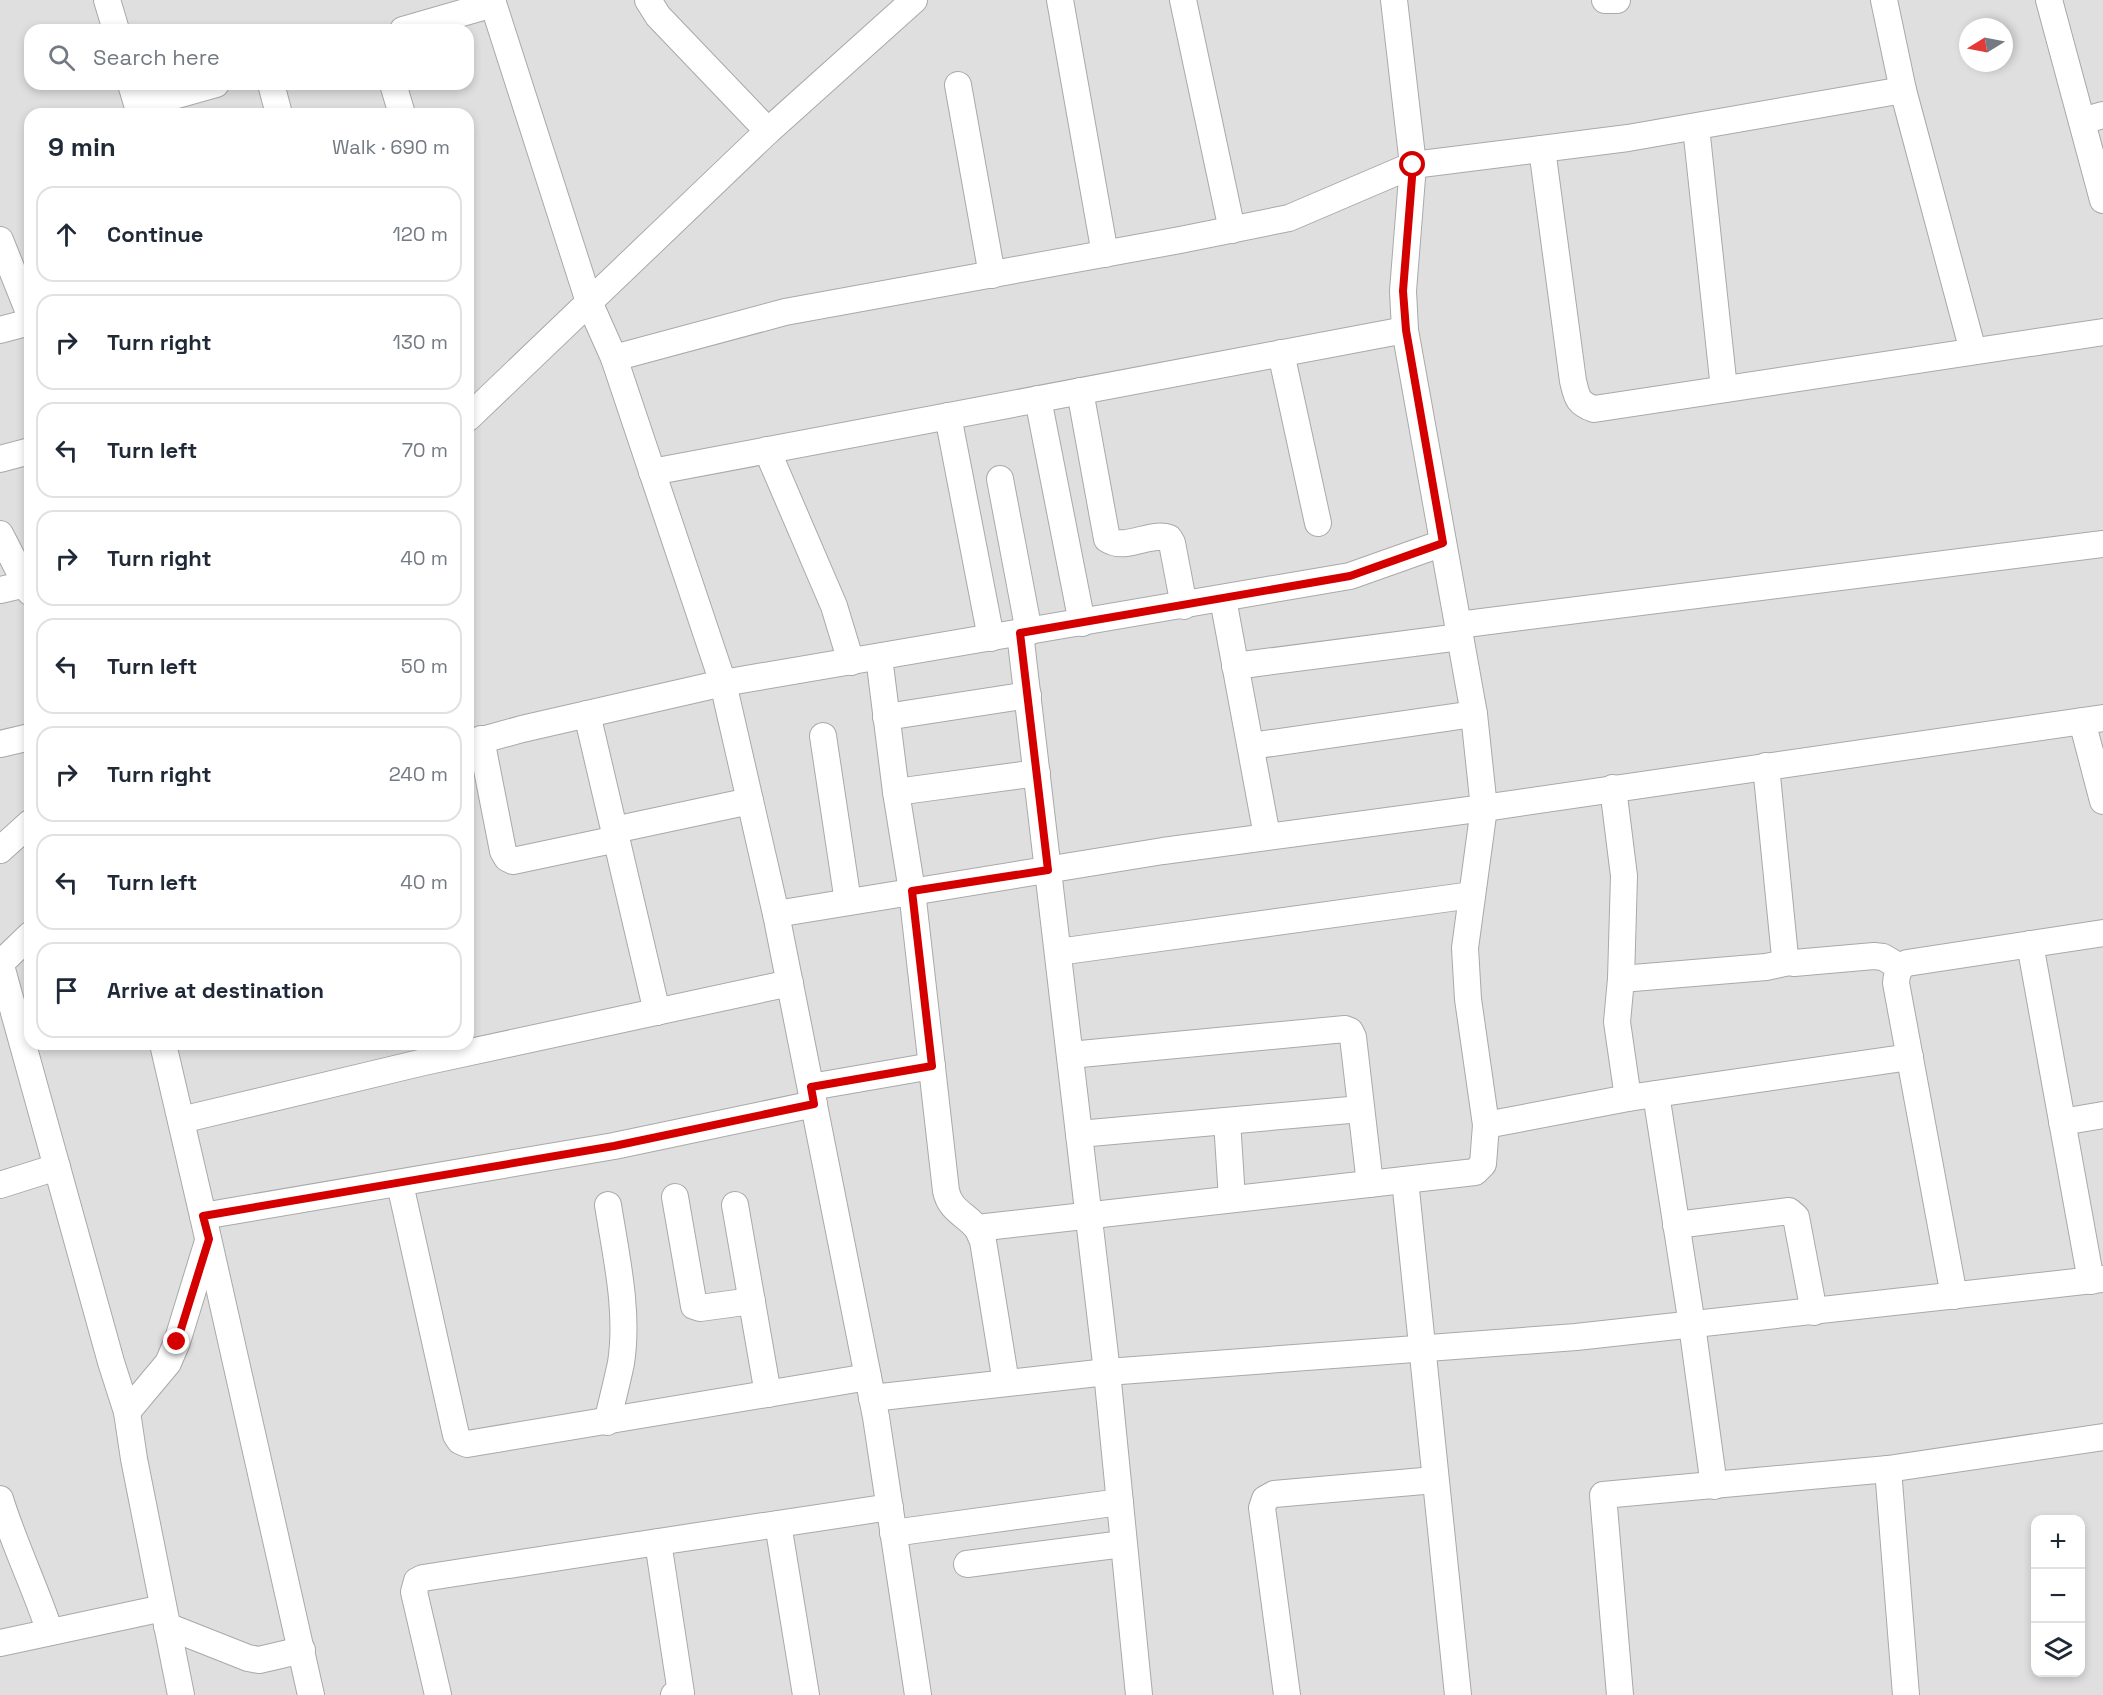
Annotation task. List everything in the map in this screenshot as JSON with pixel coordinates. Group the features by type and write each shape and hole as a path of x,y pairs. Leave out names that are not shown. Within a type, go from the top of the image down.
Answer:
{"street":[{"path":"107,0 114,24"},
{"path":"648,0 658,16 768,131"},
{"path":"474,411 768,131 914,0"},
{"path":"1060,0 1105,254"},
{"path":"1184,0 1232,230"},
{"path":"977,1228 1475,1172 1483,1164 1486,1125 1465,975 1465,948 1484,808 1473,714 1406,330 1403,291 1413,165 1394,0"},
{"path":"1605,0 1617,0"},
{"path":"1884,0 1903,90 1973,351"},
{"path":"2049,0 2092,118 2102,195"},
{"path":"422,24 492,2 589,302 614,358 723,683 776,914 870,1387 918,1695"},
{"path":"958,86 992,275"},
{"path":"137,101 188,90"},
{"path":"273,90 277,108"},
{"path":"395,90 400,108"},
{"path":"614,358 785,312 1289,218 1413,165 1628,138 1903,90"},
{"path":"1696,126 1724,389"},
{"path":"1542,149 1573,381 1576,395 1582,405 1593,409 2103,332"},
{"path":"0,240 24,300"},
{"path":"0,330 24,324"},
{"path":"652,472 1406,330"},
{"path":"1281,353 1318,523"},
{"path":"1080,391 1107,539 1120,544 1162,535 1169,538 1172,543 1184,606"},
{"path":"1038,399 1082,623"},
{"path":"948,416 991,638"},
{"path":"767,450 834,606 850,662"},
{"path":"0,459 24,453"},
{"path":"1000,479 1025,633 1028,695 1107,1372 1139,1695"},
{"path":"0,534 24,580"},
{"path":"750,801 513,861 507,858 503,851 475,741 723,683 1350,576 1443,543"},
{"path":"1235,666 1459,631 2103,544"},
{"path":"0,591 24,588"},
{"path":"1223,599 1267,836"},
{"path":"879,657 896,792 912,891 944,1179 948,1200 954,1209 977,1228 983,1241 1006,1383"},
{"path":"886,717 1028,695"},
{"path":"587,714 657,1011"},
{"path":"1251,746 1473,714"},
{"path":"776,914 1267,836 1484,808 2092,720 2103,801"},
{"path":"823,736 848,902"},
{"path":"0,744 24,738"},
{"path":"1766,766 1785,957 1789,962"},
{"path":"896,792 1037,773"},
{"path":"1613,788 1624,876 1621,979 1617,1022 1628,1098"},
{"path":"0,850 24,828"},
{"path":"1058,952 1472,895"},
{"path":"1953,1296 1896,983 1897,972 1907,963 2103,933"},
{"path":"24,941 0,963 24,1049"},
{"path":"400,1184 456,1435 460,1441 467,1444 768,1394 870,1387 1006,1383 1107,1372 1576,1337 2097,1280 2062,1122 2030,944"},
{"path":"1621,979 1874,956 1883,957 1900,967"},
{"path":"474,1046 790,983"},
{"path":"1070,1055 1345,1029 1350,1031 1353,1037 1370,1184"},
{"path":"24,1050 127,1412 134,1459 181,1695"},
{"path":"164,1050 311,1695"},
{"path":"182,1120 422,1053 450,1050"},
{"path":"1486,1125 1628,1098 1910,1057"},
{"path":"206,1227 400,1184 614,1146 932,1066"},
{"path":"1656,1094 1692,1325 1714,1486"},
{"path":"1079,1134 1361,1109"},
{"path":"2062,1122 2103,1115"},
{"path":"1227,1121 1232,1199"},
{"path":"0,1185 57,1167"},
{"path":"1405,1180 1458,1695"},
{"path":"675,1197 694,1306 700,1308 752,1301"},
{"path":"607,1422 621,1362 622,1341 620,1280 608,1205"},
{"path":"735,1205 768,1394"},
{"path":"1676,1225 1789,1211 1796,1217 1814,1311"},
{"path":"127,1412 168,1363 177,1342 206,1227"},
{"path":"1620,1695 1603,1495 1888,1469 2103,1437"},
{"path":"1888,1469 1906,1695"},
{"path":"1287,1695 1262,1508 1265,1499 1275,1494 1435,1480"},
{"path":"0,1499 10,1532 37,1594 50,1632"},
{"path":"893,1533 1120,1502"},
{"path":"438,1695 414,1592 417,1581 423,1578 890,1507"},
{"path":"778,1524 806,1695"},
{"path":"658,1542 678,1694"},
{"path":"968,1564 1123,1544"},
{"path":"0,1643 50,1632 165,1617 248,1658 259,1660 302,1650"}],"shaded area":[{"path":"0,0 2103,0 2103,1695 0,1695"}],"route":[{"path":"177,1342 209,1239 203,1216 614,1146 814,1104 811,1087 932,1066 912,891 1048,870 1020,633 1350,576 1443,543 1404,309 1403,291 1413,165"}]}
